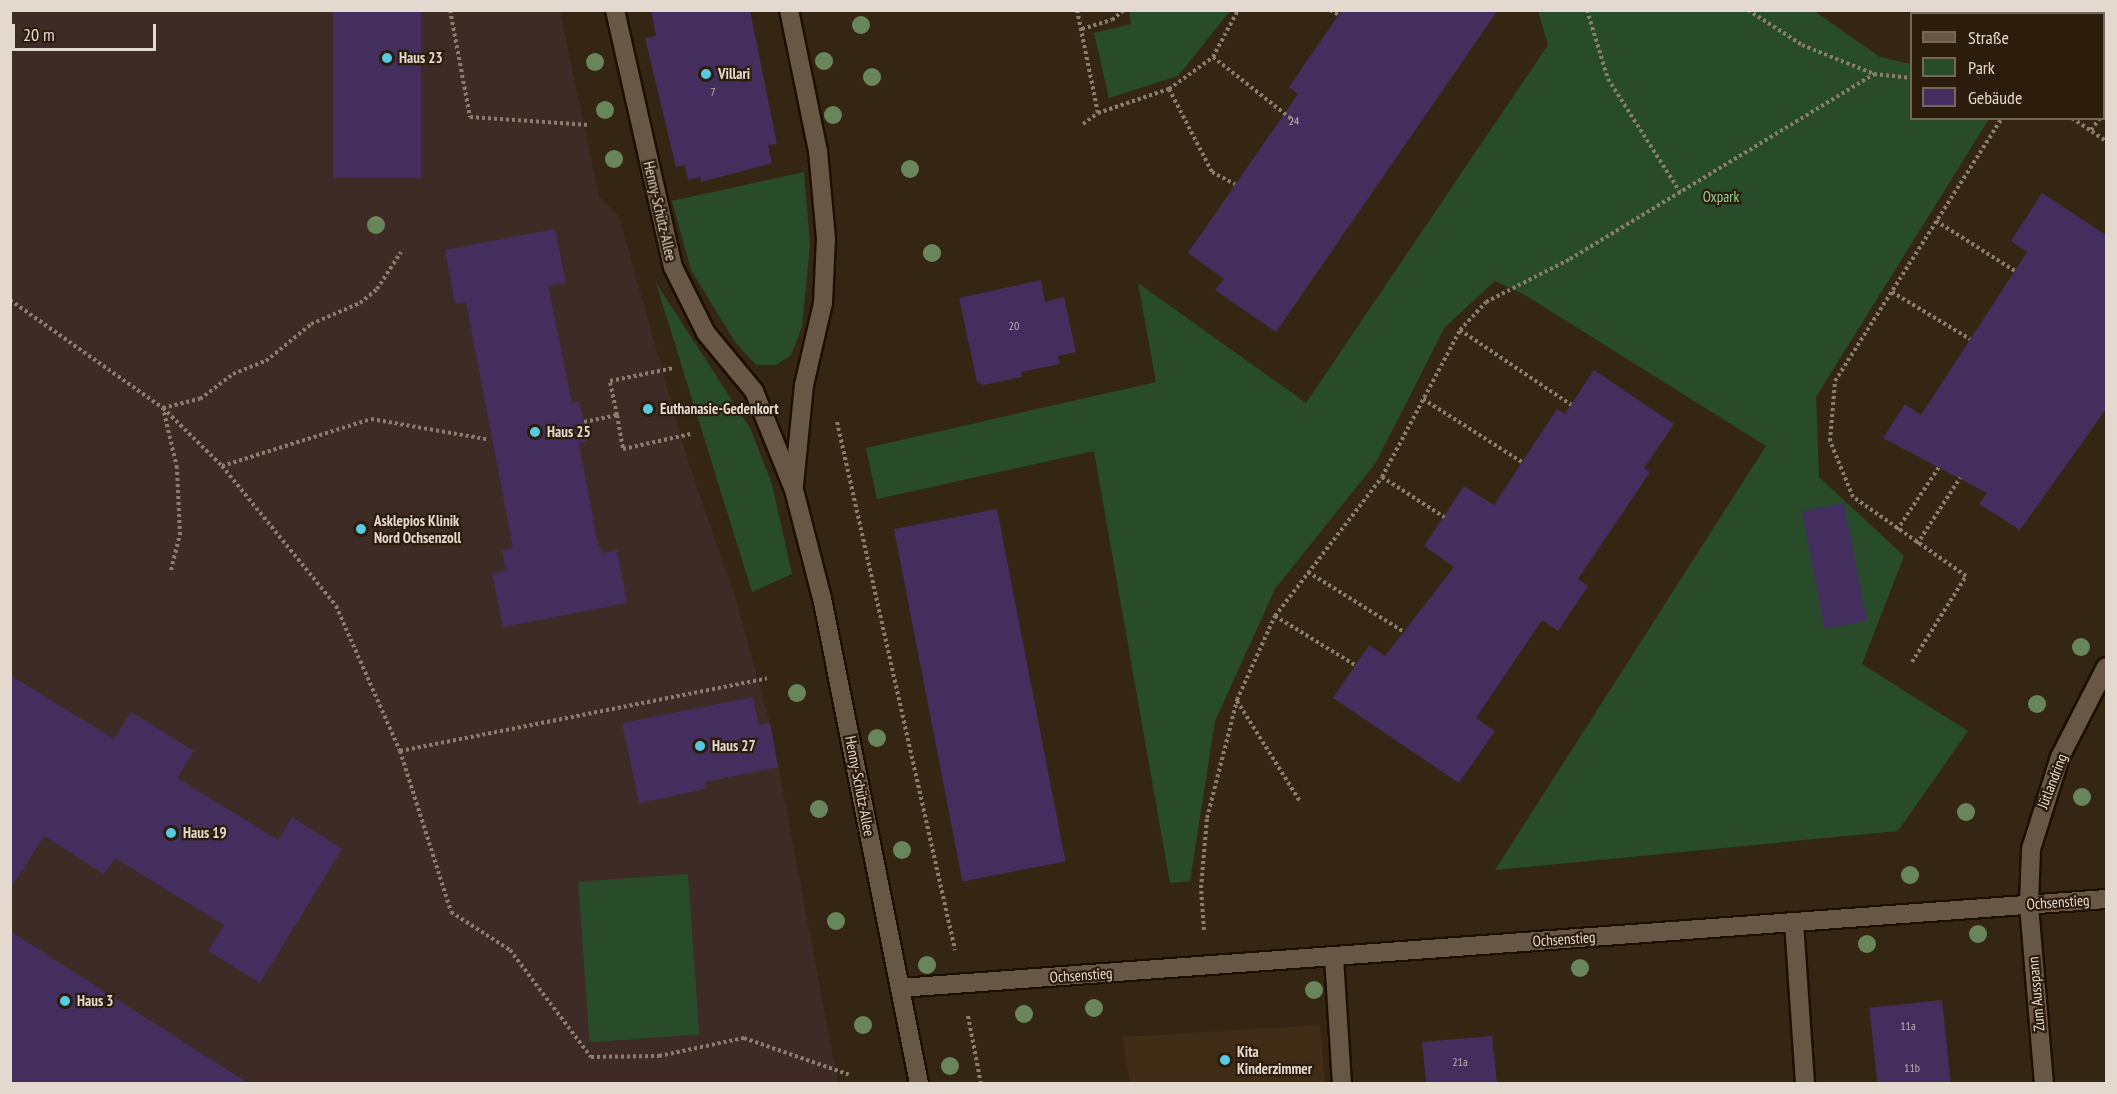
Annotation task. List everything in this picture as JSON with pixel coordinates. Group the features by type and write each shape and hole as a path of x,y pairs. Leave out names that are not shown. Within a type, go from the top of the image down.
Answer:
{"street":[{"name":"Henny-Schütz-Allee","path":"615,10 673,267 706,333 754,391 794,490 822,598 919,1083"},
{"name":"Henny-Schütz-Allee","path":"789,10 818,152 826,239 823,303 804,385 794,490"},
{"name":"Jütlandring","path":"2029,904 2031,849 2046,793 2106,667"},
{"name":"Ochsenstieg","path":"900,988 2106,899"},
{"name":"Zum Ausspann","path":"2029,904 2044,1083"},
{"path":"1794,922 1805,1083"},
{"path":"1334,957 1342,1083"}],"path":[{"path":"450,10 470,117 589,126"},
{"path":"1077,10 1098,112"},
{"path":"1082,29 1112,20 1124,10"},
{"path":"1083,124 1098,112 1169,89 1213,57 1238,10"},
{"path":"1330,10 1339,15"},
{"path":"1587,10 1608,79 1680,192"},
{"path":"1748,10 1802,45 1874,74 1910,78"},
{"path":"1213,57 1294,121"},
{"path":"1206,966 1201,888 1207,818 1237,700 1275,615 1382,477 1460,330 1486,302 1570,259 1874,74"},
{"path":"1169,89 1212,172 1235,184"},
{"path":"1912,662 1966,576 1917,544 1853,497 1830,441 1835,381 2001,120"},
{"path":"2075,120 2106,141"},
{"path":"2091,130 2098,120"},
{"path":"1936,221 2014,271"},
{"path":"163,408 200,399 233,374 266,361 311,324 360,303 377,289 400,252"},
{"path":"1892,291 1970,339"},
{"path":"10,300 163,408 222,466 336,606 400,751 451,912 510,950 591,1057 659,1056 744,1038 850,1075"},
{"path":"1460,330 1571,405"},
{"path":"674,368 610,381 623,449 690,434"},
{"path":"1423,399 1522,462"},
{"path":"163,408 177,468 180,535 171,570"},
{"path":"835,413 962,984 981,1083"},
{"path":"584,422 617,416"},
{"path":"222,466 371,419 486,439"},
{"path":"1897,530 1940,467"},
{"path":"1382,477 1443,517"},
{"path":"1917,544 1960,478"},
{"path":"1308,572 1404,632"},
{"path":"1275,615 1355,665"},
{"path":"400,751 766,678"},
{"path":"1237,700 1300,803"}],"shaded area":[{"name":"Asklepios Klinik Nord Ochsenzoll","path":"10,11 560,11 599,197 619,217 688,462 735,596 770,723 838,1083 11,1083"},
{"name":"Kita Kinderzimmer","path":"1320,1025 1325,1083 1130,1083 1123,1037"}],"green space":[{"path":"1129,10 1230,11 1178,76 1109,98 1094,33 1131,24"},
{"name":"Oxpark","path":"1538,11 1814,11 1880,57 1910,64 1910,120 1988,120 1816,397 1819,477 1904,556 1862,664 1968,731 1898,831 1495,870 1766,446 1525,295 1495,281 1445,327 1375,464 1275,589 1215,721 1190,881 1170,883 1094,451 877,499 866,448 1156,382 1138,283 1306,403 1548,45"},
{"path":"804,172 810,245 802,327 791,355 776,365 756,365 735,342 691,270 672,201"},
{"path":"656,283 750,428 772,484 792,574 752,592"},
{"path":"688,874 699,1035 589,1042 578,882"}],"building":[{"name":"Haus 23","path":"333,10 421,10 421,178 333,178"},
{"path":"651,10 750,10 777,144 768,145 772,163 701,182 700,177 688,180 685,165 676,167 645,38 656,36"},
{"path":"1342,10 1498,10 1276,332 1215,290 1224,279 1188,253 1298,94 1289,87"},
{"path":"2042,193 2106,235 2106,409 2020,530 1979,504 1987,493 1883,438 1905,404 1921,415 2027,252 2011,241"},
{"name":"Haus 25","path":"555,229 566,283 548,286 572,403 579,401 584,422 587,441 579,443 597,540 602,553 617,550 627,603 503,627 492,574 506,571 502,550 513,548 466,302 455,304 445,250"},
{"path":"1041,280 1045,302 1064,297 1076,352 1058,356 1060,364 1021,372 1022,377 984,385 977,382 959,298"},
{"path":"1594,370 1674,424 1644,468 1650,472 1578,579 1588,586 1558,631 1542,620 1476,718 1495,731 1459,783 1333,698 1369,645 1385,656 1454,567 1424,546 1464,486 1494,505 1557,409 1565,414"},
{"path":"1844,503 1867,621 1825,629 1802,511"},
{"path":"997,509 1066,861 962,881 894,529"},
{"name":"Haus 19","path":"10,675 114,739 131,712 194,751 177,778 278,840 292,817 342,849 260,983 208,951 224,925 115,858 104,874 44,836 10,890"},
{"name":"Haus 27","path":"753,697 759,725 770,723 778,767 705,782 706,789 639,803 622,723"},
{"name":"Haus 3","path":"10,931 248,1083 10,1083"},
{"path":"1942,1000 1951,1083 1877,1084 1869,1008"},
{"path":"1492,1036 1497,1083 1426,1083 1422,1042"}],"place":[{"name":"Haus 23","path":"387,58"},
{"name":"Villari","path":"706,74"},
{"name":"Euthanasie-Gedenkort","path":"648,409"},
{"name":"Haus 25","path":"535,432"},
{"name":"Asklepios Klinik Nord Ochsenzoll","path":"361,529"},
{"name":"Haus 27","path":"700,746"},
{"name":"Haus 19","path":"171,833"},
{"name":"Haus 3","path":"65,1001"},
{"name":"Kita Kinderzimmer","path":"1225,1060"}]}
